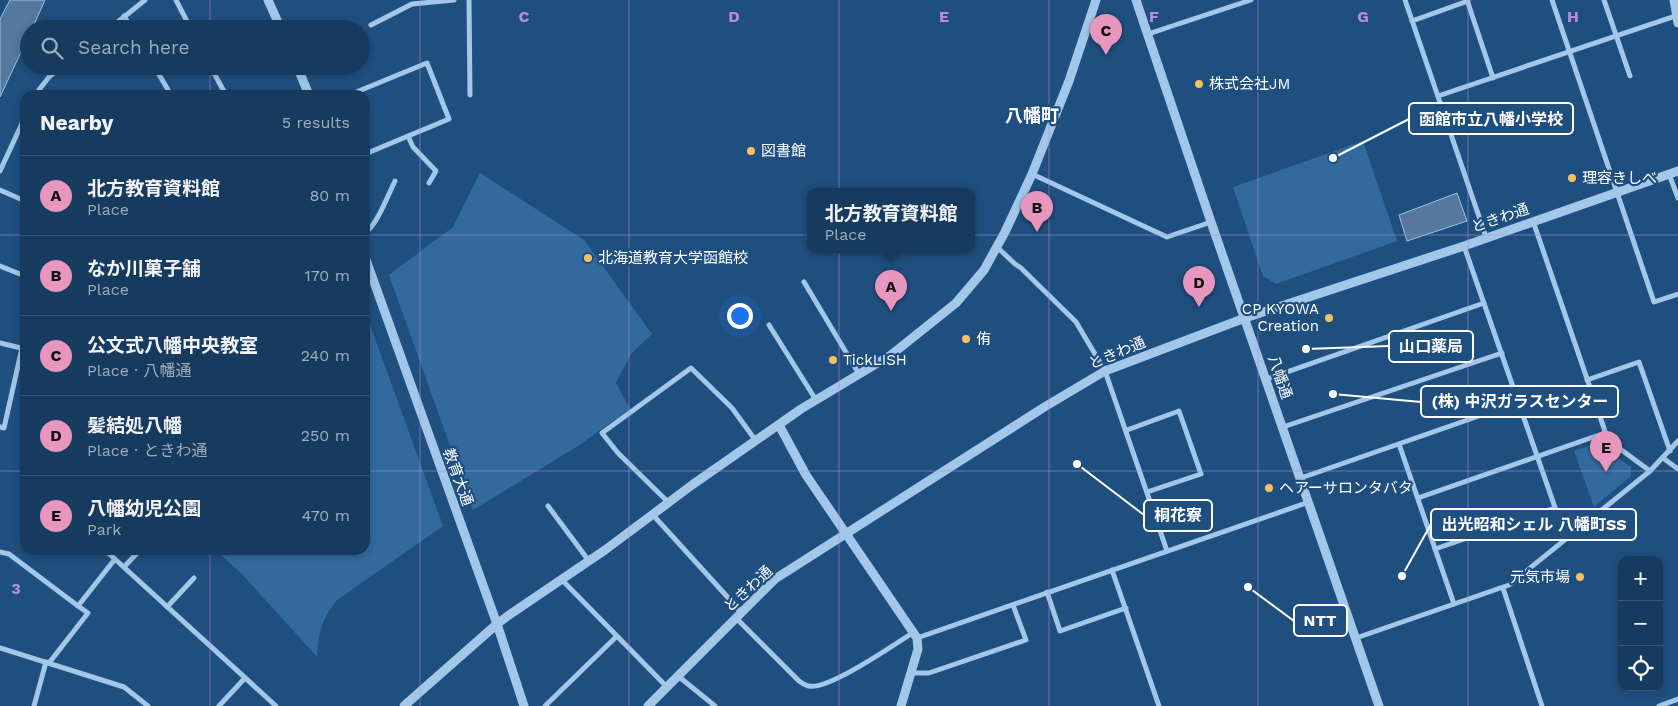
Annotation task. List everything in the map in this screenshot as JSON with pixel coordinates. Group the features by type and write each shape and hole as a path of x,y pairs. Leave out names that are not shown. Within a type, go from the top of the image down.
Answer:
{"street":[{"path":"119,20 145,0"},
{"path":"176,0 186,20"},
{"path":"268,0 277,20"},
{"path":"371,25 412,4 454,0"},
{"path":"468,0 470,95"},
{"path":"404,706 497,624 589,561 779,425 816,400 891,355 956,303 984,270 1032,174 1069,81 1096,0"},
{"name":"八幡通","path":"1136,0 1379,706"},
{"path":"1148,34 1251,0"},
{"path":"1405,0 1486,237"},
{"path":"1552,0 1654,302 1678,294"},
{"path":"1604,0 1630,76"},
{"path":"1438,96 1616,36 1677,18 1674,0"},
{"path":"1412,20 1467,1 1493,78"},
{"path":"124,16 126,20"},
{"path":"361,90 427,63 449,119 370,152"},
{"path":"40,90 51,75"},
{"path":"159,75 168,90"},
{"path":"215,75 223,90"},
{"path":"301,75 307,90"},
{"path":"0,171 20,128"},
{"path":"408,136 413,147 436,171 429,183"},
{"path":"1674,173 1678,198"},
{"name":"ときわ通","path":"648,706 775,579 1105,370 1245,318 1464,246 1674,173"},
{"path":"1032,174 1167,237 1211,222"},
{"path":"370,228 395,181"},
{"path":"0,190 20,199"},
{"path":"1533,221 1608,440 1650,471"},
{"path":"1464,246 1566,539"},
{"path":"997,247 1076,322 1105,370 1167,551"},
{"path":"0,266 20,274"},
{"name":"教育大通","path":"370,271 497,624 524,706"},
{"path":"804,282 859,374"},
{"path":"1267,379 1484,303"},
{"path":"769,325 816,400"},
{"path":"0,343 20,348"},
{"path":"1283,427 1502,353"},
{"path":"0,427 4,428 20,361"},
{"path":"1587,380 1639,362 1670,451"},
{"path":"669,503 618,453 602,434 691,368 732,408 756,441"},
{"path":"1301,478 1519,402"},
{"path":"1126,430 1179,411 1201,474 1147,492"},
{"path":"779,425 806,475 915,635 918,649 901,706"},
{"path":"1418,498 1605,433"},
{"path":"1356,638 1503,588 1650,471 1678,441"},
{"path":"1399,444 1454,604"},
{"path":"1663,458 1678,469"},
{"path":"653,515 799,681 810,687 827,683 915,635 1013,605 1309,502"},
{"path":"548,506 589,561"},
{"path":"1435,549 1555,508"},
{"path":"0,552 9,554 88,612 48,662 34,706"},
{"path":"110,555 276,706"},
{"path":"124,567 135,555"},
{"path":"78,606 114,559"},
{"path":"1112,570 1159,706"},
{"path":"167,607 194,578"},
{"path":"561,579 667,687"},
{"path":"1503,588 1542,706"},
{"path":"1047,592 1060,631 1126,608"},
{"path":"911,674 929,673 1026,640 1013,605"},
{"path":"545,706 616,636"},
{"path":"0,648 124,687 148,706"},
{"path":"678,676 715,706"},
{"path":"219,706 245,678"},
{"path":"1659,706 1678,699"}],"shaded area":[{"path":"10,0 45,0 36,20 20,20 20,54 0,97 0,19"},
{"path":"1363,141 1397,241 1276,284 1263,276 1233,187"},
{"path":"480,173 584,240 652,334 631,354 616,383 630,409 578,446 473,510 389,275 453,227"},
{"path":"1457,193 1467,221 1407,241 1399,215"},
{"path":"370,325 443,526 337,600 327,614 322,627 317,657 242,574 221,555 370,555"},
{"path":"1592,445 1600,445 1631,467 1631,476 1594,507 1574,451"}],"place":[{"name":"公文式八幡中央教室","path":"1106,55"},
{"name":"株式会社JM","path":"1199,84"},
{"name":"図書館","path":"751,151"},
{"name":"函館市立八幡小学校","path":"1333,158"},
{"name":"理容きしべ","path":"1572,178"},
{"name":"なか川菓子舗","path":"1037,232"},
{"name":"北海道教育大学函館校","path":"588,258"},
{"name":"髪結処八幡","path":"1199,307"},
{"name":"北方教育資料館","path":"891,311"},
{"name":"CP KYOWA Creation","path":"1329,318"},
{"name":"侑","path":"966,339"},
{"name":"山口薬局","path":"1306,349"},
{"name":"TickLISH","path":"833,360"},
{"name":"(株) 中沢ガラスセンター","path":"1333,394"},
{"name":"桐花寮","path":"1077,464"},
{"name":"八幡幼児公園","path":"1606,472"},
{"name":"ヘアーサロンタバタ","path":"1269,488"},
{"name":"出光昭和シェル 八幡町SS","path":"1402,576"},
{"name":"元気市場","path":"1580,577"},
{"name":"NTT","path":"1248,587"}],"district":[{"name":"八幡町","path":"1032,116"}]}
